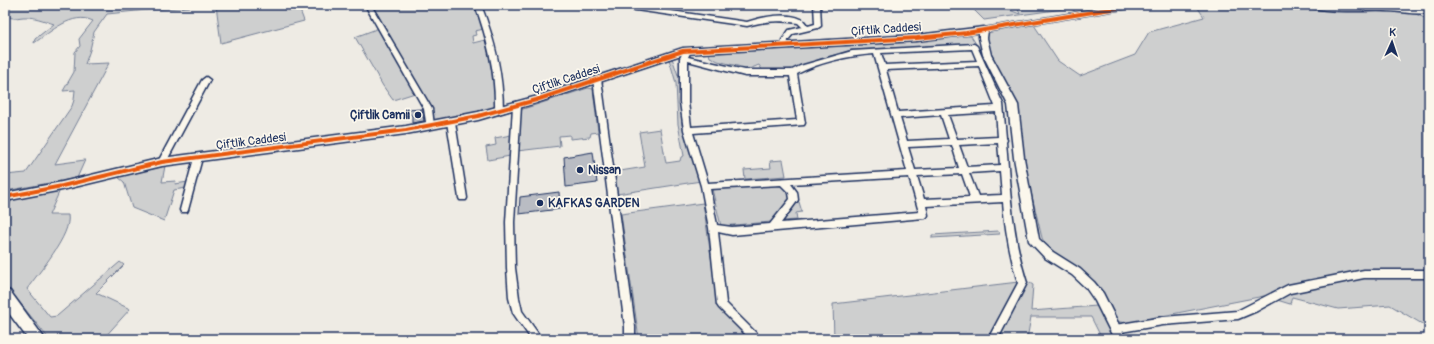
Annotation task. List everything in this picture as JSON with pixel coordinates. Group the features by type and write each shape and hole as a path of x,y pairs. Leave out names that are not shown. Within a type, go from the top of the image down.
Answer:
{"main road":[{"path":"5,296 37,339"}],"street":[{"path":"368,5 428,109 430,126"},
{"path":"478,5 488,32 498,71 500,96 499,111"},
{"path":"615,5 747,24 764,19 782,18 800,21 806,28"},
{"path":"785,45 785,40 791,32 818,26 817,5"},
{"name":"Çiftlik Caddesi","path":"5,197 62,186 162,162 430,126 450,122 517,106 597,80 686,54 785,45 917,38 984,30 1135,5"},
{"path":"1310,5 1327,8 1396,9 1419,13 1429,17"},
{"path":"1419,13 1429,11"},
{"path":"984,30 983,38 987,55 1013,105 1019,158 1034,241 1049,255 1076,272 1090,285 1099,297 1120,339"},
{"path":"756,339 722,305 713,228 705,186 688,130 684,102 686,54 745,73 793,73 803,68 852,53 974,46 999,104 1010,227 1017,265 1023,283 993,339"},
{"path":"713,228 732,231 924,214 878,51"},
{"path":"882,68 981,63"},
{"path":"688,130 801,123 793,73"},
{"path":"162,162 206,80"},
{"path":"597,80 630,327 630,339"},
{"path":"517,106 510,222 511,268 514,298 518,313 537,339"},
{"path":"896,116 1000,109"},
{"path":"944,113 975,200"},
{"path":"450,122 464,198"},
{"path":"904,144 1003,140"},
{"path":"184,210 198,158"},
{"path":"705,186 1005,168"},
{"path":"773,227 794,200 795,196 794,191 783,182"},
{"path":"921,204 1007,198"},
{"path":"1115,329 1170,321 1238,315 1288,289 1364,274 1429,274"}],"shaded area":[{"path":"5,5 191,5 190,7 107,14 94,32 85,64 109,63 55,164 85,160 77,178 5,191 5,175 26,173 72,106 75,90 63,91 74,72 75,52 80,46 79,39 93,21 77,19 70,21 62,24 34,43 35,39 54,24 31,17 10,18 5,16"},
{"path":"216,5 298,5 304,21 221,43"},
{"path":"372,5 475,5 484,29 475,31 476,35 472,36 473,43 485,40 486,42 491,62 495,70 496,107 433,122 431,107"},
{"path":"969,5 996,5 1020,14 1016,5 1117,5 1076,12 1070,8 984,20"},
{"path":"1196,5 1351,5 1407,10 1429,20 1429,328 1390,305 1338,309 1292,297 1290,304 1264,296 1126,323 1115,321 1093,284 1049,251 1042,238 1026,171 1015,101 990,51 985,39 986,33 990,30 1032,22 1058,61 1080,76 1135,55 1149,32 1204,17"},
{"path":"379,28 415,93 393,100 383,86 355,37"},
{"path":"971,36 976,44 851,50 820,59 795,69 763,71 759,65 749,69 718,61 710,57 708,50"},
{"path":"672,58 678,75 683,75 680,83 682,125 701,181 617,194 614,172 645,167 639,132 660,129 666,163 680,161 681,157 684,156 678,124 676,83 669,59"},
{"path":"588,88 593,89 598,132 591,133 590,137 570,139 570,135 559,136 560,146 517,151 520,110"},
{"path":"511,135 510,156 488,160 486,147 496,145 495,138"},
{"path":"783,160 786,176 745,179 744,170 771,168 770,161"},
{"path":"165,166 162,182 176,181 175,184 188,182 186,188 174,190 164,221 132,208 124,182 118,177"},
{"path":"779,184 787,187 793,197 781,214 771,222 721,226 712,189"},
{"path":"60,190 49,215 68,215 68,223 65,233 53,254 27,289 50,317 57,316 120,262 124,265 96,293 130,309 103,339 49,339 5,284 5,212 12,200"},
{"path":"797,201 799,202 802,212 796,213 797,220 781,221"},
{"path":"703,203 717,296 722,310 761,339 639,339 621,214"},
{"path":"999,231 1000,234 932,238 932,235"},
{"path":"1027,281 1033,285 1031,311 1097,306 1114,339 1102,339 1091,317 1031,317 1027,339 834,339 833,304"}],"building":[{"name":"Çiftlik Camii","path":"422,109 424,121 412,123 412,116 407,110"},
{"name":"Nissan","path":"593,152 597,183 566,187 564,157"},
{"name":"KAFKAS GARDEN","path":"559,192 560,209 519,214 520,197"}],"cycle path":[{"path":"5,197 62,186 162,162 406,130 478,116 536,100 683,51 917,38 966,33 1135,5"}],"place":[{"name":"Çiftlik Camii","path":"418,115"},
{"name":"Nissan","path":"580,170"},
{"name":"KAFKAS GARDEN","path":"540,203"}]}
